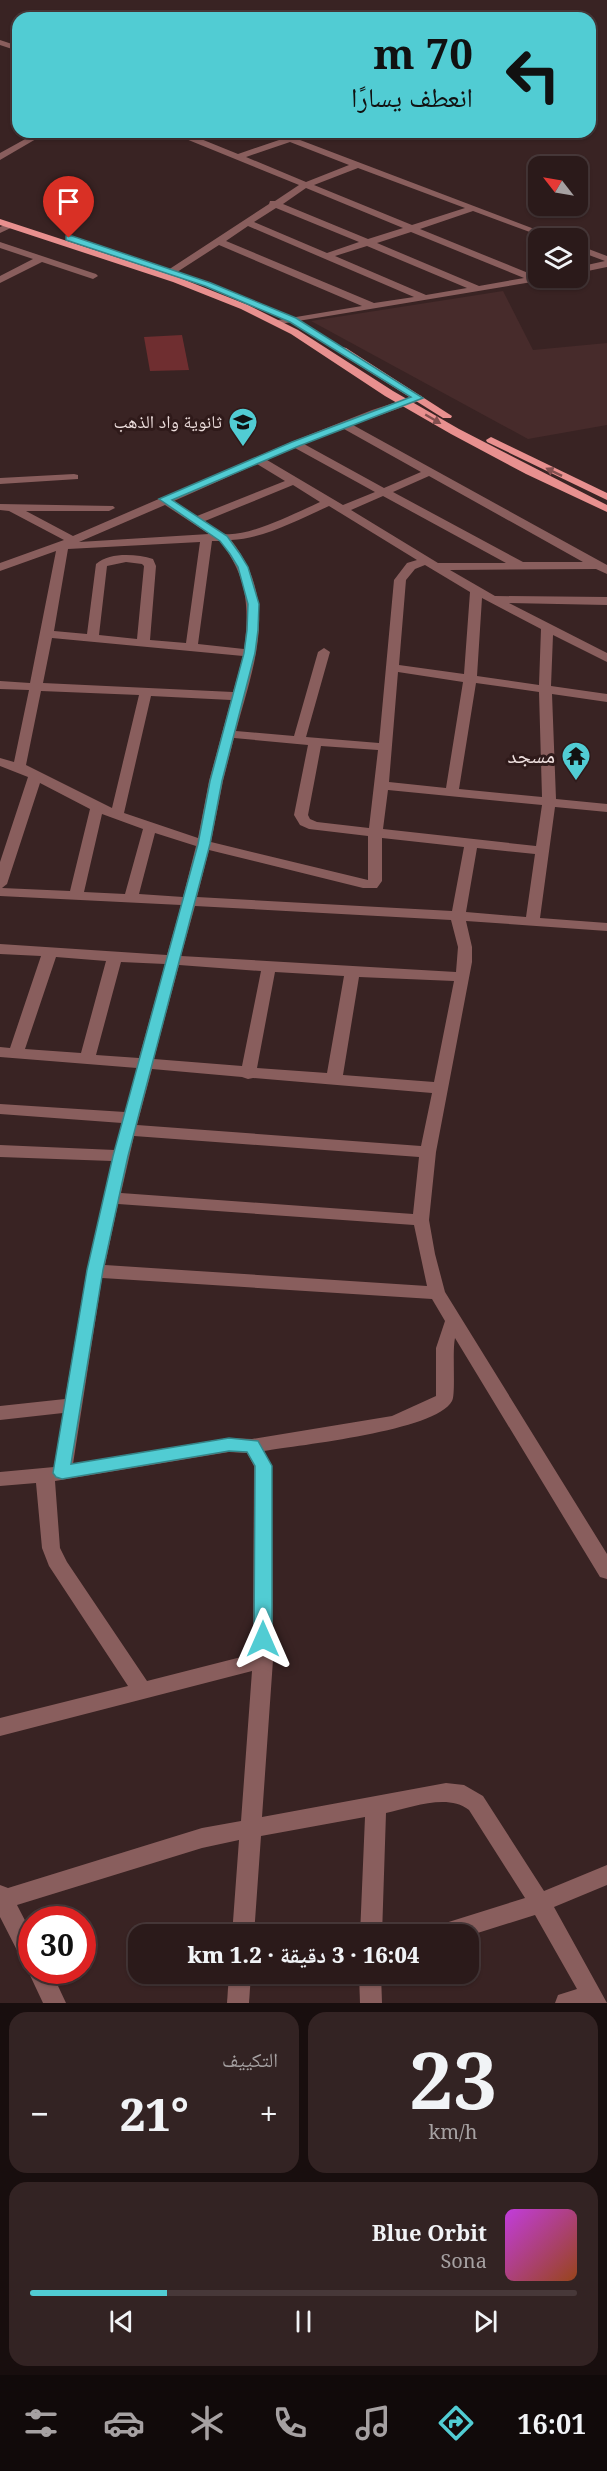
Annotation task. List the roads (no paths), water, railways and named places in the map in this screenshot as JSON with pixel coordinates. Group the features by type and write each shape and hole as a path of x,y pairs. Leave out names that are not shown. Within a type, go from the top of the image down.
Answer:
{"main road":[{"path":"0,214 208,284 293,320 485,437 607,497"},
{"path":"3,226 180,283 232,302 278,323 403,402 522,468 607,509"}],"street":[{"path":"0,151 23,138"},
{"path":"0,157 33,138"},
{"path":"191,138 528,274"},
{"path":"288,138 528,228"},
{"path":"238,157 291,139"},
{"path":"171,272 273,203 305,185 359,164"},
{"path":"273,203 476,288"},
{"path":"327,256 474,208"},
{"path":"245,222 423,297"},
{"path":"218,241 374,307"},
{"path":"0,245 93,276"},
{"path":"588,252 607,259"},
{"path":"0,280 41,259"},
{"path":"588,268 607,264"},
{"path":"278,323 528,280"},
{"path":"0,567 65,544 295,444 418,398"},
{"path":"345,425 602,568"},
{"path":"295,444 523,567"},
{"path":"258,460 476,591 607,658"},
{"path":"342,510 430,472"},
{"path":"0,481 74,477"},
{"path":"198,520 294,481"},
{"path":"142,1691 58,1566 51,1548 53,1474 72,1405 95,1270 121,1156 204,844 228,734 250,653 254,604 243,567 224,538 164,499"},
{"path":"3,505 65,544 224,538 257,532 329,502"},
{"path":"3,505 109,508"},
{"path":"191,650 206,539"},
{"path":"19,767 65,544"},
{"path":"93,638 102,564 118,560 141,560 149,562 150,566 143,644"},
{"path":"0,762 19,767 97,807 150,827 204,844 372,885 375,881 375,834 382,784 400,580 411,566 431,564 602,568"},
{"path":"452,792 471,679 476,591"},
{"path":"491,599 607,601"},
{"path":"591,600 607,609"},
{"path":"532,922 549,804 544,689 547,628"},
{"path":"47,634 191,650 250,653"},
{"path":"299,740 324,652"},
{"path":"393,668 607,698"},
{"path":"0,685 238,696"},
{"path":"117,815 146,692"},
{"path":"228,734 384,747"},
{"path":"315,742 301,815 305,822 314,826 375,834 542,851"},
{"path":"0,884 36,776"},
{"path":"382,784 549,804 607,808"},
{"path":"76,895 97,807"},
{"path":"131,897 150,827"},
{"path":"471,844 458,918 465,946 463,977 428,1152 421,1220 437,1293 607,1571"},
{"path":"0,892 131,897 187,903 370,910 607,927"},
{"path":"0,949 463,977"},
{"path":"16,1052 50,952"},
{"path":"87,1058 115,956"},
{"path":"248,1074 269,966"},
{"path":"334,1079 352,972"},
{"path":"0,1052 440,1088"},
{"path":"0,1109 130,1124 428,1152"},
{"path":"0,1151 121,1156"},
{"path":"113,1198 421,1220"},
{"path":"95,1270 437,1293"},
{"path":"0,1479 53,1474 229,1444 252,1446 394,1423 440,1404 445,1398 444,1344 447,1332 454,1321"},
{"path":"0,1413 72,1405"},
{"path":"244,1924 263,1660 263,1466 252,1446"},
{"path":"0,1727 263,1660"},
{"path":"18,1930 1,1898 202,1838 446,1792 464,1794 476,1803 540,1903 595,1998 566,2003"},
{"path":"371,1924 376,1805"},
{"path":"474,1924 540,1903 607,1875"},
{"path":"46,1984 55,2003"},
{"path":"238,2003 239,1984"},
{"path":"371,1984 372,2003"}],"place":[{"name":"ثانوية واد الذهب","path":"243,448"},
{"name":"مسجد","path":"576,782"}]}
